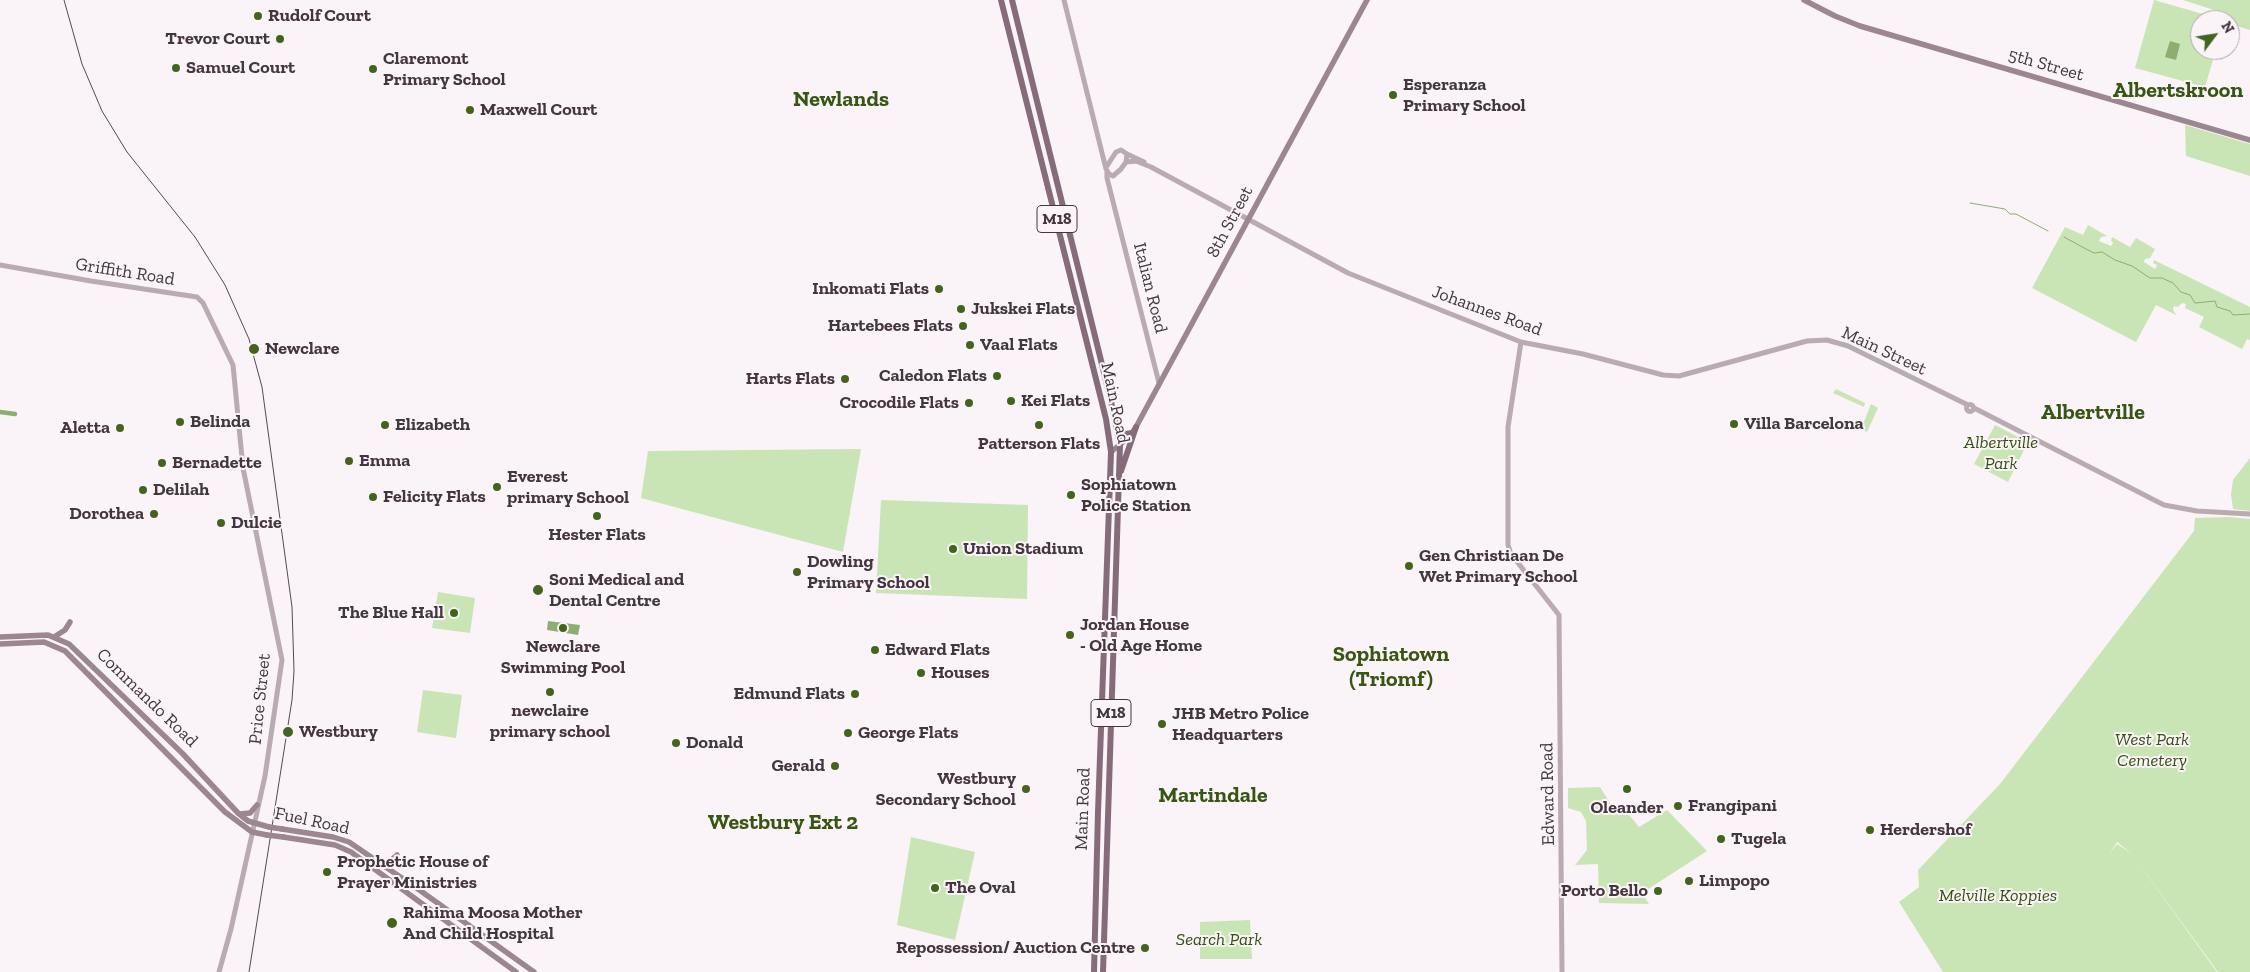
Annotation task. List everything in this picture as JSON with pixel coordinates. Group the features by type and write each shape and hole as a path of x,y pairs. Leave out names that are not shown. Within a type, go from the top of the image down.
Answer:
{"main road":[{"name":"Main Road","path":"1001,0 1106,418 1111,452 1094,972"},
{"name":"Main Road","path":"1012,0 1120,445 1103,972"},
{"name":"8th Street","path":"1111,452 1134,430 1367,0"},
{"name":"5th Street","path":"1804,0 1835,16 1871,29 2250,140"},
{"path":"1117,428 1125,434 1134,430"},
{"path":"1119,476 1134,430"},
{"path":"54,637 65,630 70,622"},
{"name":"Commando Road","path":"0,637 37,635 54,637 76,650 154,728 182,753 238,813 254,823"},
{"name":"Commando Road","path":"0,644 44,642 65,651 206,794 230,816 252,832"},
{"path":"238,813 246,815 257,805"},
{"name":"Fuel Road","path":"254,823 345,840 380,862 534,972"},
{"name":"Fuel Road","path":"252,832 335,845 351,852 516,972"},
{"path":"380,862 389,862 397,855"}],"street":[{"name":"Italian Road","path":"1064,0 1159,384"},
{"path":"1100,144 1106,153 1116,152"},
{"name":"Johannes Road","path":"1116,152 1121,150 1126,154 1136,157 1151,167 1348,273 1522,342 1583,354 1663,375 1679,376"},
{"path":"1116,152 1107,169 1113,176 1126,162 1126,154"},
{"path":"1126,162 1136,161 1151,167"},
{"name":"Italian Road","path":"1113,199 1112,183 1118,172"},
{"name":"Griffith Road","path":"0,265 197,297 203,303 222,340"},
{"name":"Price Street","path":"219,972 231,929 257,805 265,776 282,660 243,468 235,370 222,340"},
{"name":"Main Street","path":"1679,376 1787,346 1820,340 1848,346 2164,505 2187,510 2250,514"},
{"name":"Edward Road","path":"1522,342 1508,427 1509,548 1559,615 1562,972"}],"green space":[{"path":"2154,0 2190,10 2190,60 2213,60 2205,87 2135,68"},
{"path":"2183,0 2250,0 2250,30 2240,27 2240,10 2214,10"},
{"path":"2185,125 2250,144 2250,176 2186,156"},
{"path":"2088,225 2107,236 2101,237 2099,241 2111,246 2113,243 2111,241 2112,237 2130,247 2136,238 2155,249 2150,258 2145,259 2144,262 2155,269 2157,265 2153,263 2154,260 2250,307 2250,340 2247,339 2242,349 2199,327 2204,317 2185,308 2186,304 2182,303 2178,307 2174,306 2173,309 2176,315 2156,305 2136,342 2032,288 2065,227 2083,235"},
{"path":"1836,389 1865,403 1864,407 1833,393"},
{"path":"1871,404 1878,408 1867,432 1861,429"},
{"name":"Albertville Park","path":"1995,425 2028,442 2008,482 1974,464"},
{"path":"861,449 843,552 641,498 648,451"},
{"path":"2250,458 2250,511 2233,509 2231,494 2233,480"},
{"name":"Union Stadium","path":"881,500 1028,505 1027,599 876,593"},
{"name":"West Park Cemetery","path":"2229,517 2250,519 2250,972 2218,972 2131,853 2217,972 1943,972 1899,902 1919,887 1918,870 2000,784 2194,531 2195,518","holes":["2117,842 2131,853 2117,844 2109,854"]},
{"name":"The Blue Hall","path":"438,592 475,598 470,633 432,628"},
{"path":"423,690 462,695 456,738 417,732"},
{"path":"1600,787 1612,806 1621,805 1639,827 1667,810 1707,851 1642,893 1649,904 1599,903 1598,864 1575,865 1587,850 1586,821 1581,812 1568,808 1568,788"},
{"name":"The Oval","path":"911,837 975,852 955,940 897,925"},
{"name":"Search Park","path":"1250,920 1252,959 1200,959 1200,922"}],"shaded area":[{"path":"2170,41 2180,44 2176,60 2165,57"},
{"name":"Newclare Swimming Pool","path":"548,621 580,625 578,635 547,630"}],"waterway":[{"path":"1970,203 2005,209 2010,214 2016,214 2048,231"},
{"path":"2064,237 2094,253 2102,252 2115,260 2132,266 2150,278 2162,278 2173,283 2181,292 2190,295 2195,303 2215,301 2217,307 2230,311 2233,315 2250,314"},
{"path":"0,412 15,414"}],"railway":[{"path":"64,0 82,64 102,111 127,152 195,237 225,285 249,339 262,387 292,607 294,671 292,700 249,972"}],"place":[{"name":"Rudolf Court","path":"258,16"},
{"name":"Trevor Court","path":"280,39"},
{"name":"Samuel Court","path":"176,68"},
{"name":"Claremont Primary School","path":"373,69"},
{"name":"Esperanza Primary School","path":"1393,95"},
{"name":"Maxwell Court","path":"470,110"},
{"name":"Inkomati Flats","path":"939,289"},
{"name":"Jukskei Flats","path":"961,309"},
{"name":"Hartebees Flats","path":"963,326"},
{"name":"Vaal Flats","path":"970,345"},
{"name":"Newclare","path":"254,349"},
{"name":"Caledon Flats","path":"997,376"},
{"name":"Harts Flats","path":"845,379"},
{"name":"Kei Flats","path":"1011,401"},
{"name":"Crocodile Flats","path":"969,403"},
{"name":"Belinda","path":"180,422"},
{"name":"Villa Barcelona","path":"1734,424"},
{"name":"Elizabeth","path":"385,425"},
{"name":"Patterson Flats","path":"1039,425"},
{"name":"Aletta","path":"120,428"},
{"name":"Emma","path":"349,461"},
{"name":"Bernadette","path":"162,463"},
{"name":"Everest primary School","path":"497,487"},
{"name":"Delilah","path":"143,490"},
{"name":"Sophiatown Police Station","path":"1071,495"},
{"name":"Felicity Flats","path":"373,497"},
{"name":"Dorothea","path":"154,514"},
{"name":"Hester Flats","path":"597,516"},
{"name":"Dulcie","path":"221,523"},
{"name":"Union Stadium","path":"953,549"},
{"name":"Gen Christiaan De Wet Primary School","path":"1409,566"},
{"name":"Dowling Primary School","path":"797,572"},
{"name":"Soni Medical and Dental Centre","path":"538,590"},
{"name":"The Blue Hall","path":"454,613"},
{"name":"Newclare Swimming Pool","path":"563,628"},
{"name":"Jordan House - Old Age Home","path":"1070,635"},
{"name":"Edward Flats","path":"875,650"},
{"name":"Houses","path":"921,673"},
{"name":"newclaire primary school","path":"550,692"},
{"name":"Edmund Flats","path":"855,694"},
{"name":"JHB Metro Police Headquarters","path":"1162,724"},
{"name":"Westbury","path":"288,732"},
{"name":"George Flats","path":"848,733"},
{"name":"Donald","path":"676,743"},
{"name":"Gerald","path":"835,766"},
{"name":"Westbury Secondary School","path":"1026,789"},
{"name":"Oleander","path":"1627,789"},
{"name":"Frangipani","path":"1678,806"},
{"name":"Herdershof","path":"1870,830"},
{"name":"Tugela","path":"1721,839"},
{"name":"Prophetic House of Prayer Ministries","path":"327,872"},
{"name":"Limpopo","path":"1689,881"},
{"name":"The Oval","path":"935,888"},
{"name":"Porto Bello","path":"1658,891"},
{"name":"Rahima Moosa Mother And Child Hospital","path":"392,923"},
{"name":"Repossession/ Auction Centre","path":"1145,948"}],"district":[{"name":"Albertskroon","path":"2178,91"},
{"name":"Newlands","path":"841,100"},
{"name":"Albertville","path":"2093,413"},
{"name":"Sophiatown (Triomf)","path":"1391,668"},
{"name":"Martindale","path":"1213,796"},
{"name":"Westbury Ext 2","path":"783,823"}],"park label":[{"name":"Melville Koppies","path":"1998,896"}]}
